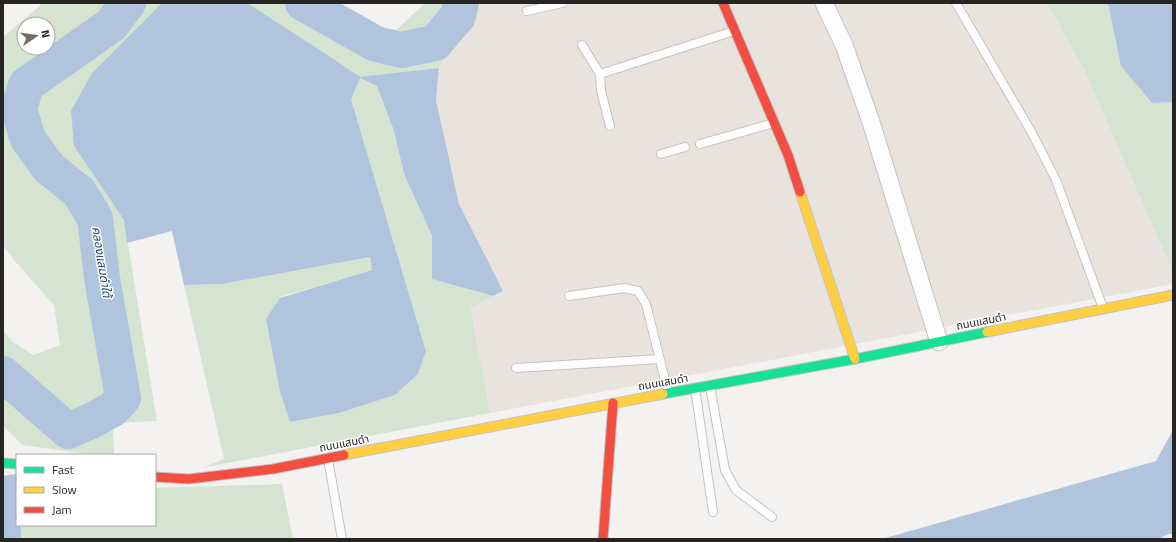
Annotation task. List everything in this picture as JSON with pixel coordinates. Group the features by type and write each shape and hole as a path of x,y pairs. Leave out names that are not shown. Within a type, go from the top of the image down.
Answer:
{"street":[{"path":"723,3 788,155 855,359"},
{"path":"824,3 844,45 871,122 939,342"},
{"name":"ถนนแสมดำ","path":"156,477 189,479 273,469 613,402 855,359 1173,295"},
{"path":"603,539 613,402"},
{"path":"3,463 16,464"}],"lane":[{"path":"527,11 562,3"},
{"path":"956,3 1032,133 1056,180 1103,309"},
{"path":"600,74 735,31"},
{"path":"582,45 600,74 601,91 610,126"},
{"path":"700,144 775,122"},
{"path":"661,154 685,147"},
{"path":"569,296 624,288 638,291 646,304 668,392"},
{"path":"516,368 659,359"},
{"path":"710,385 726,470 736,490 772,517"},
{"path":"694,388 713,512"},
{"path":"328,458 342,539"}],"shaded area":[{"path":"472,3 1047,3 1084,70 1173,272 1173,284 490,413 471,307 503,291 459,204 436,100 439,68 471,15"}],"green space":[{"path":"43,3 162,3 92,73 74,146 124,220 157,421 113,423 114,454 87,454 22,445 3,425 3,331 13,342 33,355 60,345 54,305 13,259 3,245 3,37 16,26 16,56 56,56 56,16 28,16"},
{"path":"247,3 320,3 374,34 394,32 425,3 472,3 471,15 439,68 360,78 377,86 394,131 404,174 432,236 432,279 493,296 471,308 490,413 201,468 224,459 184,285 222,284 370,257 373,270 280,297 290,422 339,413 395,395 418,374 426,350 351,99 323,52"},
{"path":"1047,3 1107,3 1152,103 1173,102 1173,272 1084,70"},
{"path":"282,484 293,539 21,539 21,526 156,526 156,488"}],"water":[{"path":"162,3 247,3 360,77 439,68 436,100 459,204 503,291 493,296 432,279 432,236 404,174 394,131 377,86 360,78 351,99 426,351 418,374 395,395 339,413 290,422 280,391 266,319 280,298 372,270 370,257 222,284 184,285 172,231 127,243 124,220 74,146 71,111 92,73"},
{"path":"1107,3 1173,3 1173,102 1152,103 1121,66"},
{"path":"1173,430 1173,534 1168,534 1159,539 882,539 1156,461"},
{"path":"16,474 16,526 21,526 21,539 3,539 3,476"}],"waterway":[{"name":"คลองแสมดำใต้","path":"3,374 68,431 113,409 123,398 102,278 95,218 79,192 49,168 28,139 19,109 26,85 111,25 128,3"},
{"name":"คลองแสมดำใต้","path":"303,3 376,44 401,50 435,43 458,16 461,3"}],"traffic: fast":[{"path":"663,394 855,359 987,332"},
{"path":"3,463 16,464"}],"traffic: slow":[{"path":"800,192 855,359"},
{"path":"987,332 1173,295"},
{"path":"344,455 663,394"}],"traffic: jam":[{"path":"723,3 788,155 800,192"},
{"path":"603,539 613,403"},
{"path":"156,477 189,479 273,469 344,455"}]}
